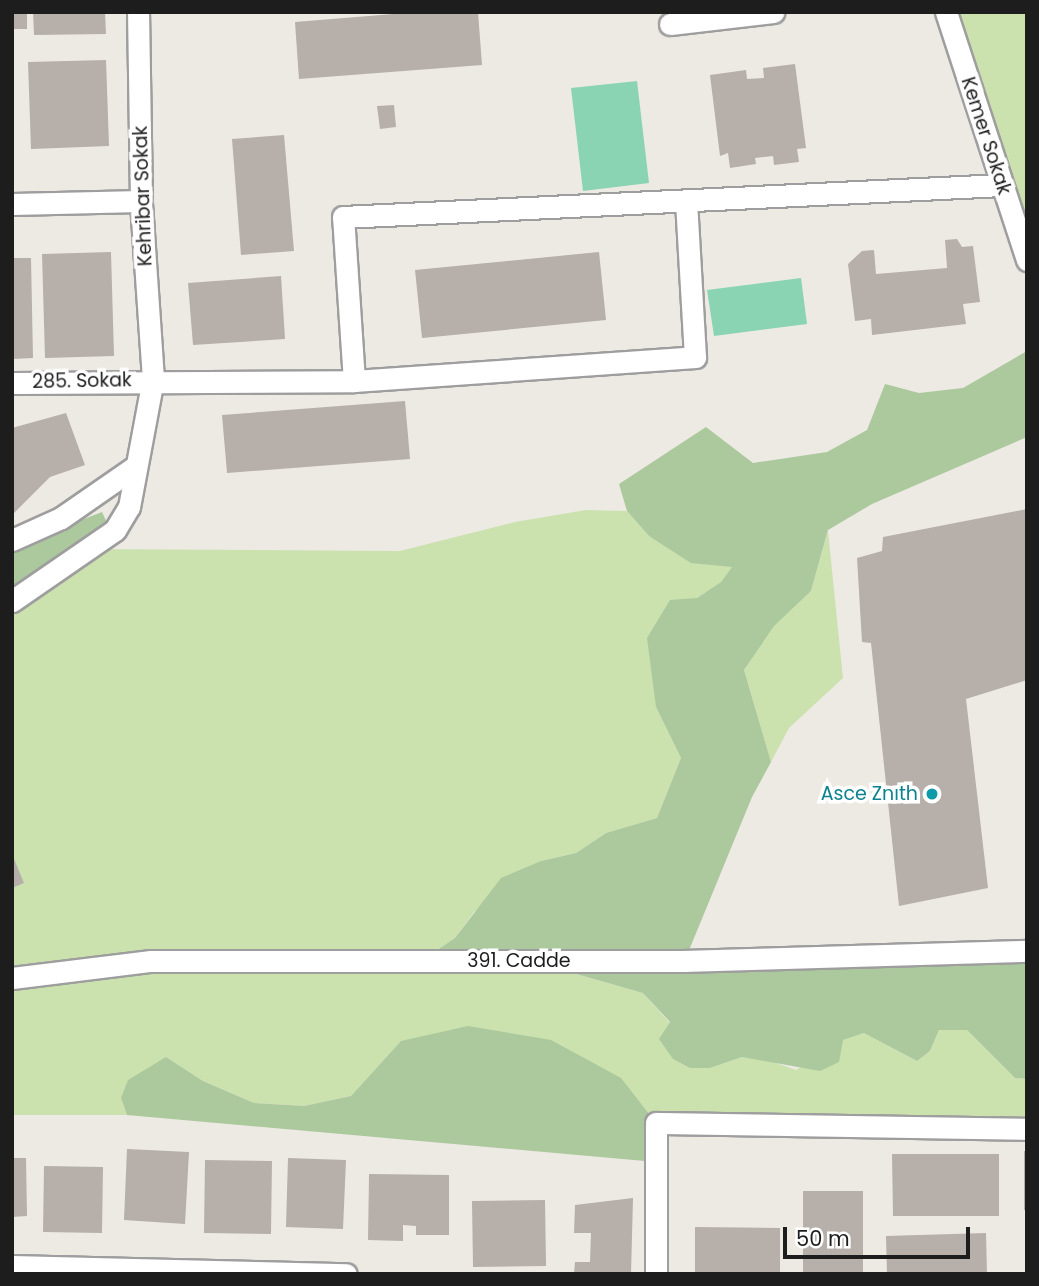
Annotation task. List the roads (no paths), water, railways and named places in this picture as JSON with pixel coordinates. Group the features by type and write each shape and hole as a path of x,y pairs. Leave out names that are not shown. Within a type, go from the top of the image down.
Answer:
{"street":[{"name":"Kehribar Sokak","path":"12,601 115,530 129,507 153,379 141,201 138,12"},
{"path":"670,24 773,12"},
{"name":"Kemer Sokak","path":"946,12 1027,260"},
{"path":"354,381 342,217 1001,185"},
{"path":"12,204 141,201"},
{"name":"285. Sokak","path":"12,383 153,379 354,381 695,357 686,201"},
{"path":"12,540 61,518 136,466"},
{"name":"391. Cadde","path":"12,978 151,961 685,961 1027,951"},
{"path":"656,1274 656,1123 1027,1129"},
{"path":"12,1266 346,1274"}],"place":[{"name":"Asce Znıth","path":"932,794"}]}
